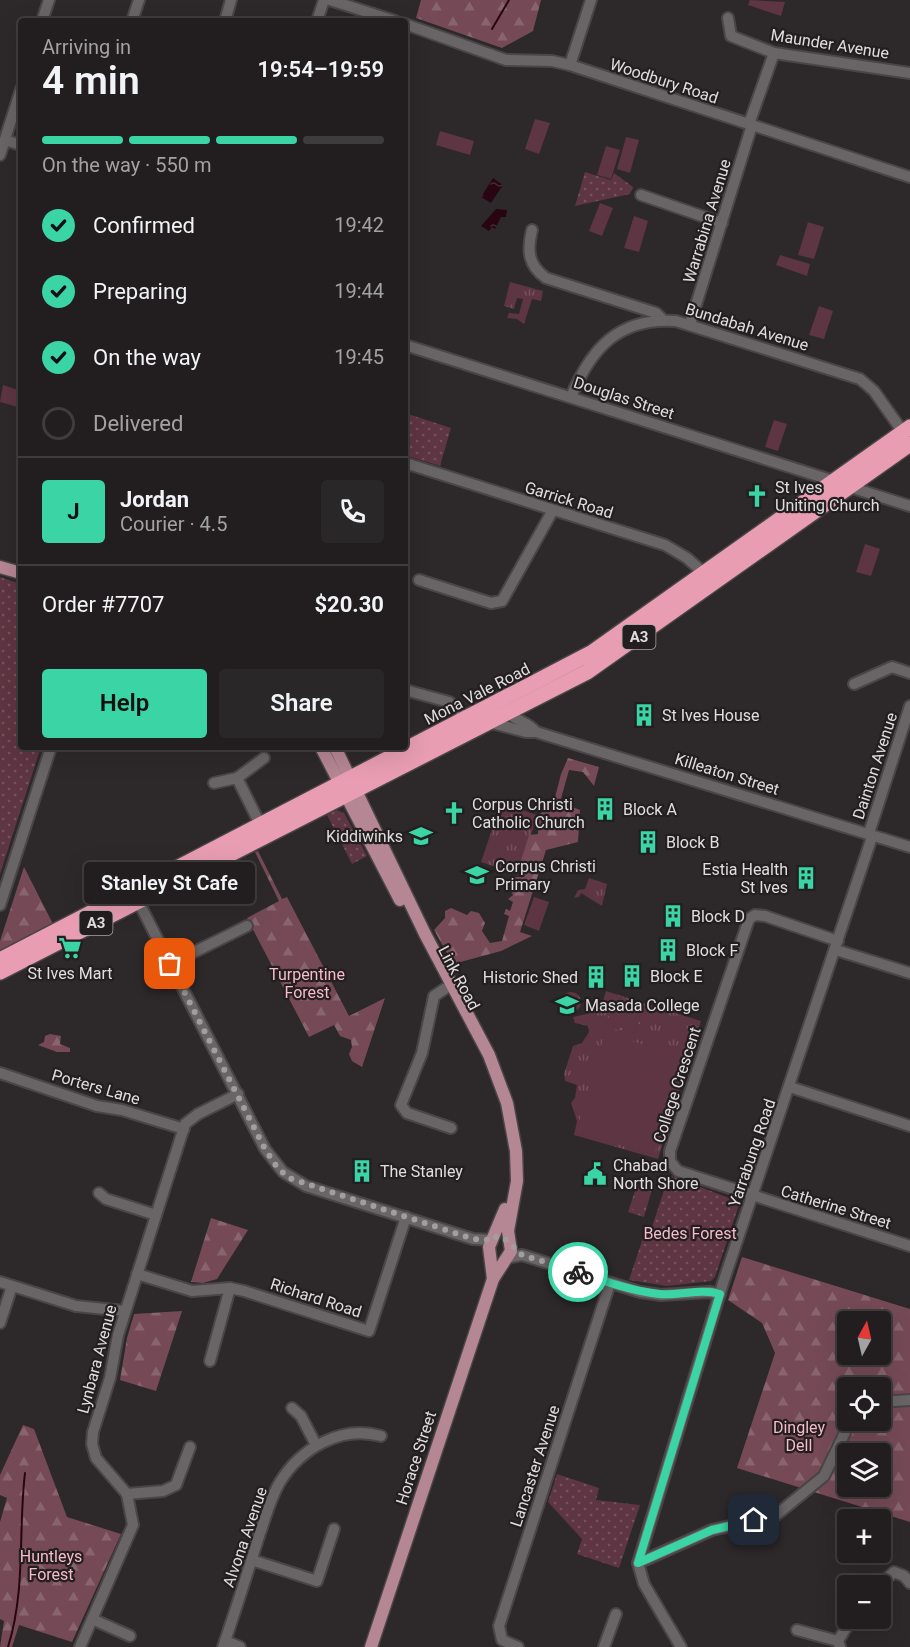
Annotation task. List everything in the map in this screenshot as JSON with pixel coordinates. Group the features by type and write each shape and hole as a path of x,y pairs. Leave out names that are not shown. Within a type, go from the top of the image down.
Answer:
{"highway":[{"name":"Mona Vale Road","path":"0,972 261,826 488,722 587,672 834,481 908,434"},
{"name":"Mona Vale Road","path":"0,960 135,897 348,788 591,653 850,487 908,434"}],"main road":[{"path":"0,567 18,572"},
{"name":"Link Road","path":"323,750 348,788 499,1076 507,1103 517,1160 516,1194 508,1231 510,1243 506,1258"},
{"name":"Link Road","path":"335,750 348,788 489,1070 506,1117 511,1182 503,1216 492,1246"},
{"path":"506,1258 497,1259 492,1246 503,1237 510,1243"},
{"name":"Horace Street","path":"492,1246 493,1279"},
{"name":"Horace Street","path":"371,1647 493,1279 506,1258"}],"street":[{"path":"43,18 49,0"},
{"path":"133,18 139,0"},
{"path":"226,18 231,0"},
{"path":"318,18 324,0"},
{"path":"330,0 386,18"},
{"path":"570,65 591,0"},
{"name":"Maunder Avenue","path":"728,18 731,36 774,53 910,73"},
{"name":"Woodbury Road","path":"408,28 506,60 552,61 570,65 910,177"},
{"name":"Warrabina Avenue","path":"690,324 774,53"},
{"path":"0,155 18,99"},
{"path":"5,140 18,144"},
{"path":"641,195 722,223"},
{"name":"Bundabah Avenue","path":"532,230 529,250 534,270 546,278 656,313 663,320 690,324 860,379 874,391 908,434"},
{"path":"629,304 631,327"},
{"path":"571,397 588,361 600,346 631,327 663,320"},
{"name":"Douglas Street","path":"408,346 834,481"},
{"name":"Garrick Road","path":"408,465 664,545 687,558 709,578"},
{"path":"850,487 910,506"},
{"path":"419,580 491,603 502,601 553,510"},
{"path":"854,684 892,667 910,673"},
{"path":"408,691 449,702 456,707 465,721"},
{"name":"Dainton Avenue","path":"870,835 910,706"},
{"name":"Killeaton Street","path":"507,712 516,720 529,724 536,732"},
{"name":"Killeaton Street","path":"465,721 468,724 478,721 488,722 526,732 536,732 910,847"},
{"path":"2,894 50,750"},
{"path":"214,783 237,778 264,758"},
{"path":"237,778 261,826"},
{"name":"Yarrabung Road","path":"638,1563 720,1294 837,945 871,840 870,835"},
{"path":"135,897 265,1149 277,1167 289,1178 492,1246"},
{"name":"College Crescent","path":"753,1197 678,1171 669,1156 742,935 748,919 755,915 837,945"},
{"path":"170,964 247,926"},
{"path":"837,945 910,973"},
{"path":"446,988 434,996 422,1053 401,1105 407,1113 451,1128"},
{"name":"Porters Lane","path":"0,1073 97,1106 122,1110 184,1129"},
{"path":"790,1087 910,1125"},
{"name":"Lynbara Avenue","path":"127,1494 98,1463 92,1440 125,1311 186,1123 198,1113 238,1094"},
{"path":"99,1193 106,1198 156,1215"},
{"name":"Catherine Street","path":"753,1197 910,1246"},
{"name":"Richard Road","path":"137,1274 192,1291 230,1288 369,1331 406,1217"},
{"path":"510,1243 522,1255 610,1283 661,1294 708,1292 720,1294"},
{"path":"506,1258 522,1255"},
{"path":"0,1282 76,1306 125,1311"},
{"name":"Lancaster Avenue","path":"518,1647 502,1640 499,1626 610,1283"},
{"path":"0,1323 12,1286"},
{"path":"210,1361 230,1288"},
{"path":"891,1401 910,1400"},
{"path":"292,1408 302,1416 316,1445"},
{"path":"681,1647 644,1584 638,1563 712,1530 775,1516 824,1476 846,1431"},
{"name":"Alvona Avenue","path":"224,1644 279,1483 300,1458 316,1445 346,1434 369,1432 381,1436"},
{"path":"80,1647 132,1530 133,1514 127,1494 163,1491 176,1485 190,1447"},
{"path":"252,1560 317,1581 334,1529"},
{"path":"891,1575 894,1572 904,1576 910,1583"},
{"path":"604,1647 616,1614"},
{"path":"92,1619 130,1636"},
{"path":"797,1630 839,1644 846,1629"},
{"path":"224,1644 240,1647"}],"green space":[{"path":"421,0 541,0 533,31 502,48 416,18"},
{"path":"750,0 785,2 781,16 748,5"},
{"path":"535,119 550,123 539,154 525,149"},
{"path":"440,131 474,141 470,155 436,145"},
{"path":"626,137 639,140 630,173 617,169"},
{"path":"606,146 620,150 611,179 597,175"},
{"path":"585,172 611,180 614,173 633,187 630,194 575,206"},
{"path":"600,203 613,208 602,236 589,231"},
{"path":"634,216 648,221 639,252 624,248"},
{"path":"808,222 824,227 814,259 798,255"},
{"path":"780,255 810,264 807,276 776,265"},
{"path":"510,282 543,291 541,301 532,299 524,324 517,319 507,318 509,313 519,314 523,299 517,298 514,309 504,306"},
{"path":"819,306 833,311 824,339 809,335"},
{"path":"3,385 18,390 18,407 0,402"},
{"path":"408,414 451,428 440,466 408,456"},
{"path":"774,420 787,424 778,451 765,447"},
{"path":"865,544 880,549 871,576 856,572"},
{"path":"0,577 18,583 18,750 40,750 0,874"},
{"path":"568,758 599,767 594,786 583,772 569,770 560,802 580,810 578,842 546,850 520,932 532,936 501,951 453,964 434,930 445,918 445,911 451,908 467,915 471,911 479,913 485,923 482,931 490,943 502,941 509,916 504,914 506,909 510,911 513,902 508,899 513,895 509,887 514,877 521,877 521,861 529,835 538,834 538,815 553,805 561,774"},
{"path":"501,803 537,815 519,875 481,862"},
{"path":"337,810 344,813 367,856 352,864 327,815"},
{"name":"Turpentine Forest","path":"258,851 282,899 287,897 349,1016 385,998 362,1067 352,1061 349,1054 352,1047 351,1040 340,1036 334,1025 309,1037 247,918 279,901 255,852"},
{"path":"24,867 53,924 0,951 0,941"},
{"path":"589,878 607,884 602,906 581,893 579,897 574,898 578,890 585,889"},
{"path":"534,897 549,902 539,931 524,925"},
{"path":"606,991 701,1021 658,1159 574,1135 577,1121 571,1103 575,1098 577,1085 565,1081 564,1074 573,1046 582,1043 589,1032 588,1026 575,1023 573,1017 600,1011"},
{"path":"567,992 575,992 581,998 581,1006 575,1012 567,1012 561,1006 561,998"},
{"path":"613,994 645,1004 637,1036 605,1026"},
{"path":"614,996 627,999 620,1028 607,1024"},
{"path":"630,1001 643,1004 636,1033 623,1029"},
{"path":"605,1033 684,1057 654,1155 576,1132"},
{"path":"50,1034 61,1036 60,1044 70,1048 70,1052 57,1052 38,1045 44,1042 45,1036"},
{"name":"Bedes Forest","path":"669,1175 734,1200 739,1205 715,1277 711,1281 667,1286 629,1280 643,1238 648,1239"},
{"path":"638,1182 653,1186 644,1217 628,1212"},
{"path":"639,1186 649,1190 642,1212 632,1209"},
{"path":"211,1218 248,1230 217,1279 203,1283 191,1282"},
{"name":"Dingley Dell","path":"742,1257 910,1309 910,1522 891,1516 891,1509 868,1509 737,1468 775,1353 762,1323 728,1300"},
{"path":"182,1311 156,1391 120,1380 127,1338 134,1314"},
{"name":"Huntleys Forest","path":"23,1425 34,1429 67,1517 121,1534 72,1642 19,1625 12,1647 0,1647 4,1621 0,1619 0,1522 7,1498 0,1495 0,1475"},
{"path":"557,1474 599,1488 596,1500 640,1505 619,1568 577,1554 582,1539 548,1502"}],"water":[{"path":"493,178 503,185 491,203 481,197"},
{"path":"496,209 507,210 506,217 501,217 495,229 492,227 489,231 481,226"}],"waterway":[{"path":"492,29 509,0"},
{"path":"8,1647 17,1604 25,1473"}],"way so far":[{"path":"170,964 265,1149 277,1167 289,1178 473,1239 507,1238 522,1255 578,1272"}],"place":[{"name":"St Ives Uniting Church","path":"757,496"},
{"name":"St Ives House","path":"644,715"},
{"name":"Block A","path":"605,809"},
{"name":"Corpus Christi Catholic Church","path":"454,813"},
{"name":"Kiddiwinks","path":"421,836"},
{"name":"Block B","path":"648,842"},
{"name":"Corpus Christi Primary","path":"477,875"},
{"name":"Estia Health St Ives","path":"806,878"},
{"name":"Block D","path":"673,916"},
{"name":"St Ives Mart","path":"70,948"},
{"name":"Block F","path":"668,950"},
{"name":"Stanley St Cafe","path":"170,964"},
{"name":"Block E","path":"632,976"},
{"name":"Historic Shed","path":"596,977"},
{"name":"Masada College","path":"567,1005"},
{"name":"The Stanley","path":"362,1171"},
{"name":"Chabad North Shore","path":"595,1174"}],"route":[{"path":"578,1272 640,1292 682,1295 708,1292 720,1294 678,1425 670,1464 638,1563 712,1530 754,1520"}]}
